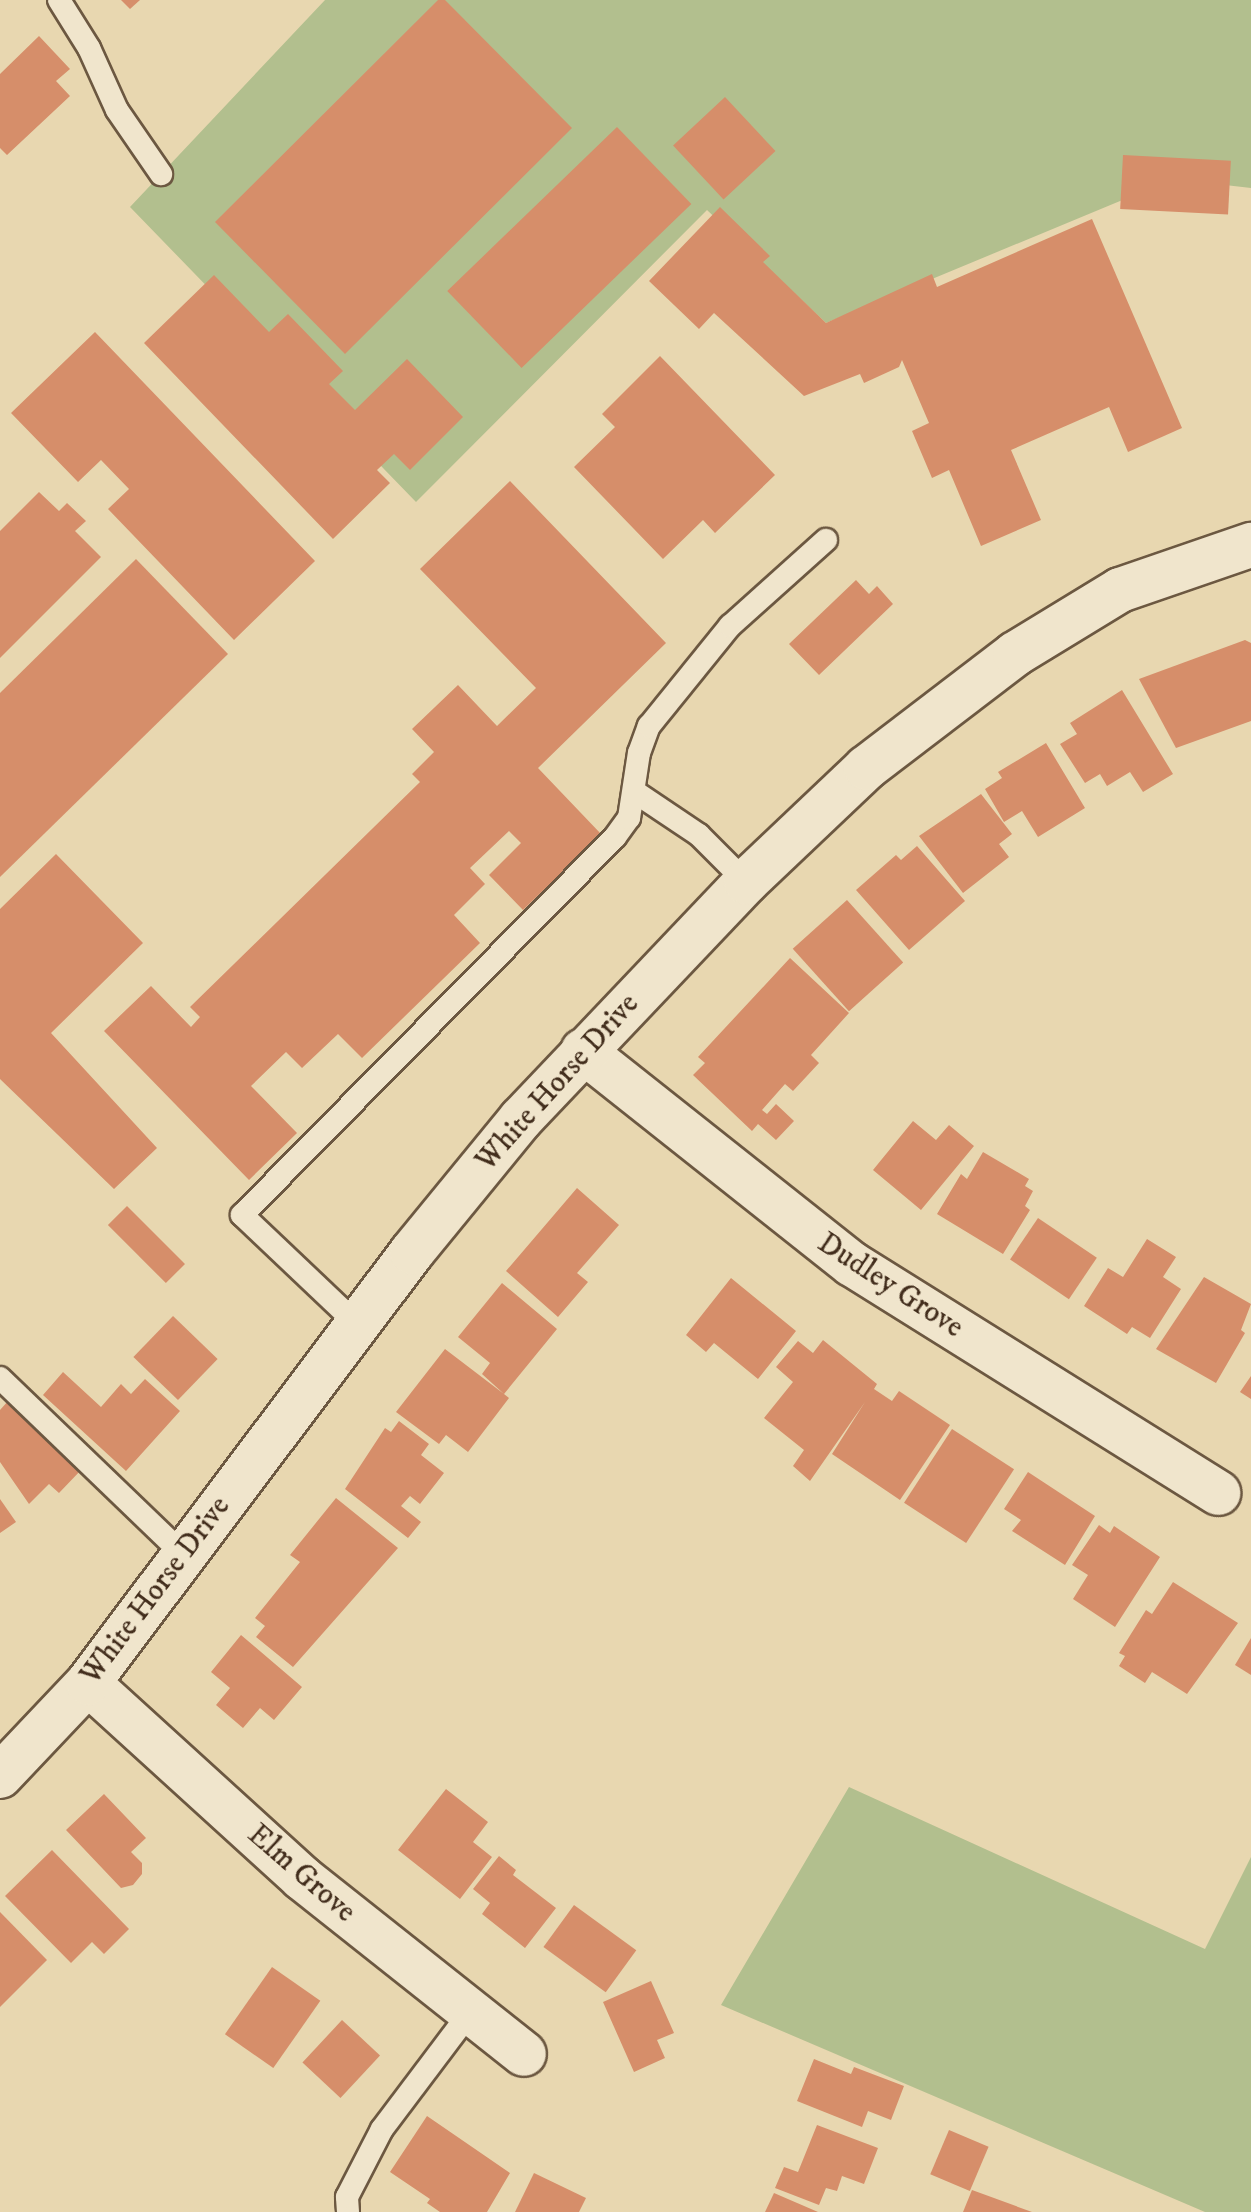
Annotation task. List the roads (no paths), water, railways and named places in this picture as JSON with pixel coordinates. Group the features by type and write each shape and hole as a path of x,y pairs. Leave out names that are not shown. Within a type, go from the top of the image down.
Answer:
{"street":[{"name":"White Horse Drive","path":"0,1776 88,1683 432,1228 583,1051 746,882 866,768 1015,654 1120,590 1251,545"},
{"name":"Dudley Grove","path":"583,1051 852,1264 1218,1493"},
{"name":"Elm Grove","path":"88,1683 302,1878 524,2054"}],"lane":[{"path":"59,0 89,48 117,110 161,174"},
{"path":"358,1325 242,1215 615,837 629,818 639,753 649,726 730,626 826,540"},
{"path":"635,792 699,835 746,882"},
{"path":"0,1378 183,1554"},
{"path":"348,2212 347,2197 382,2129 471,2011"}]}
